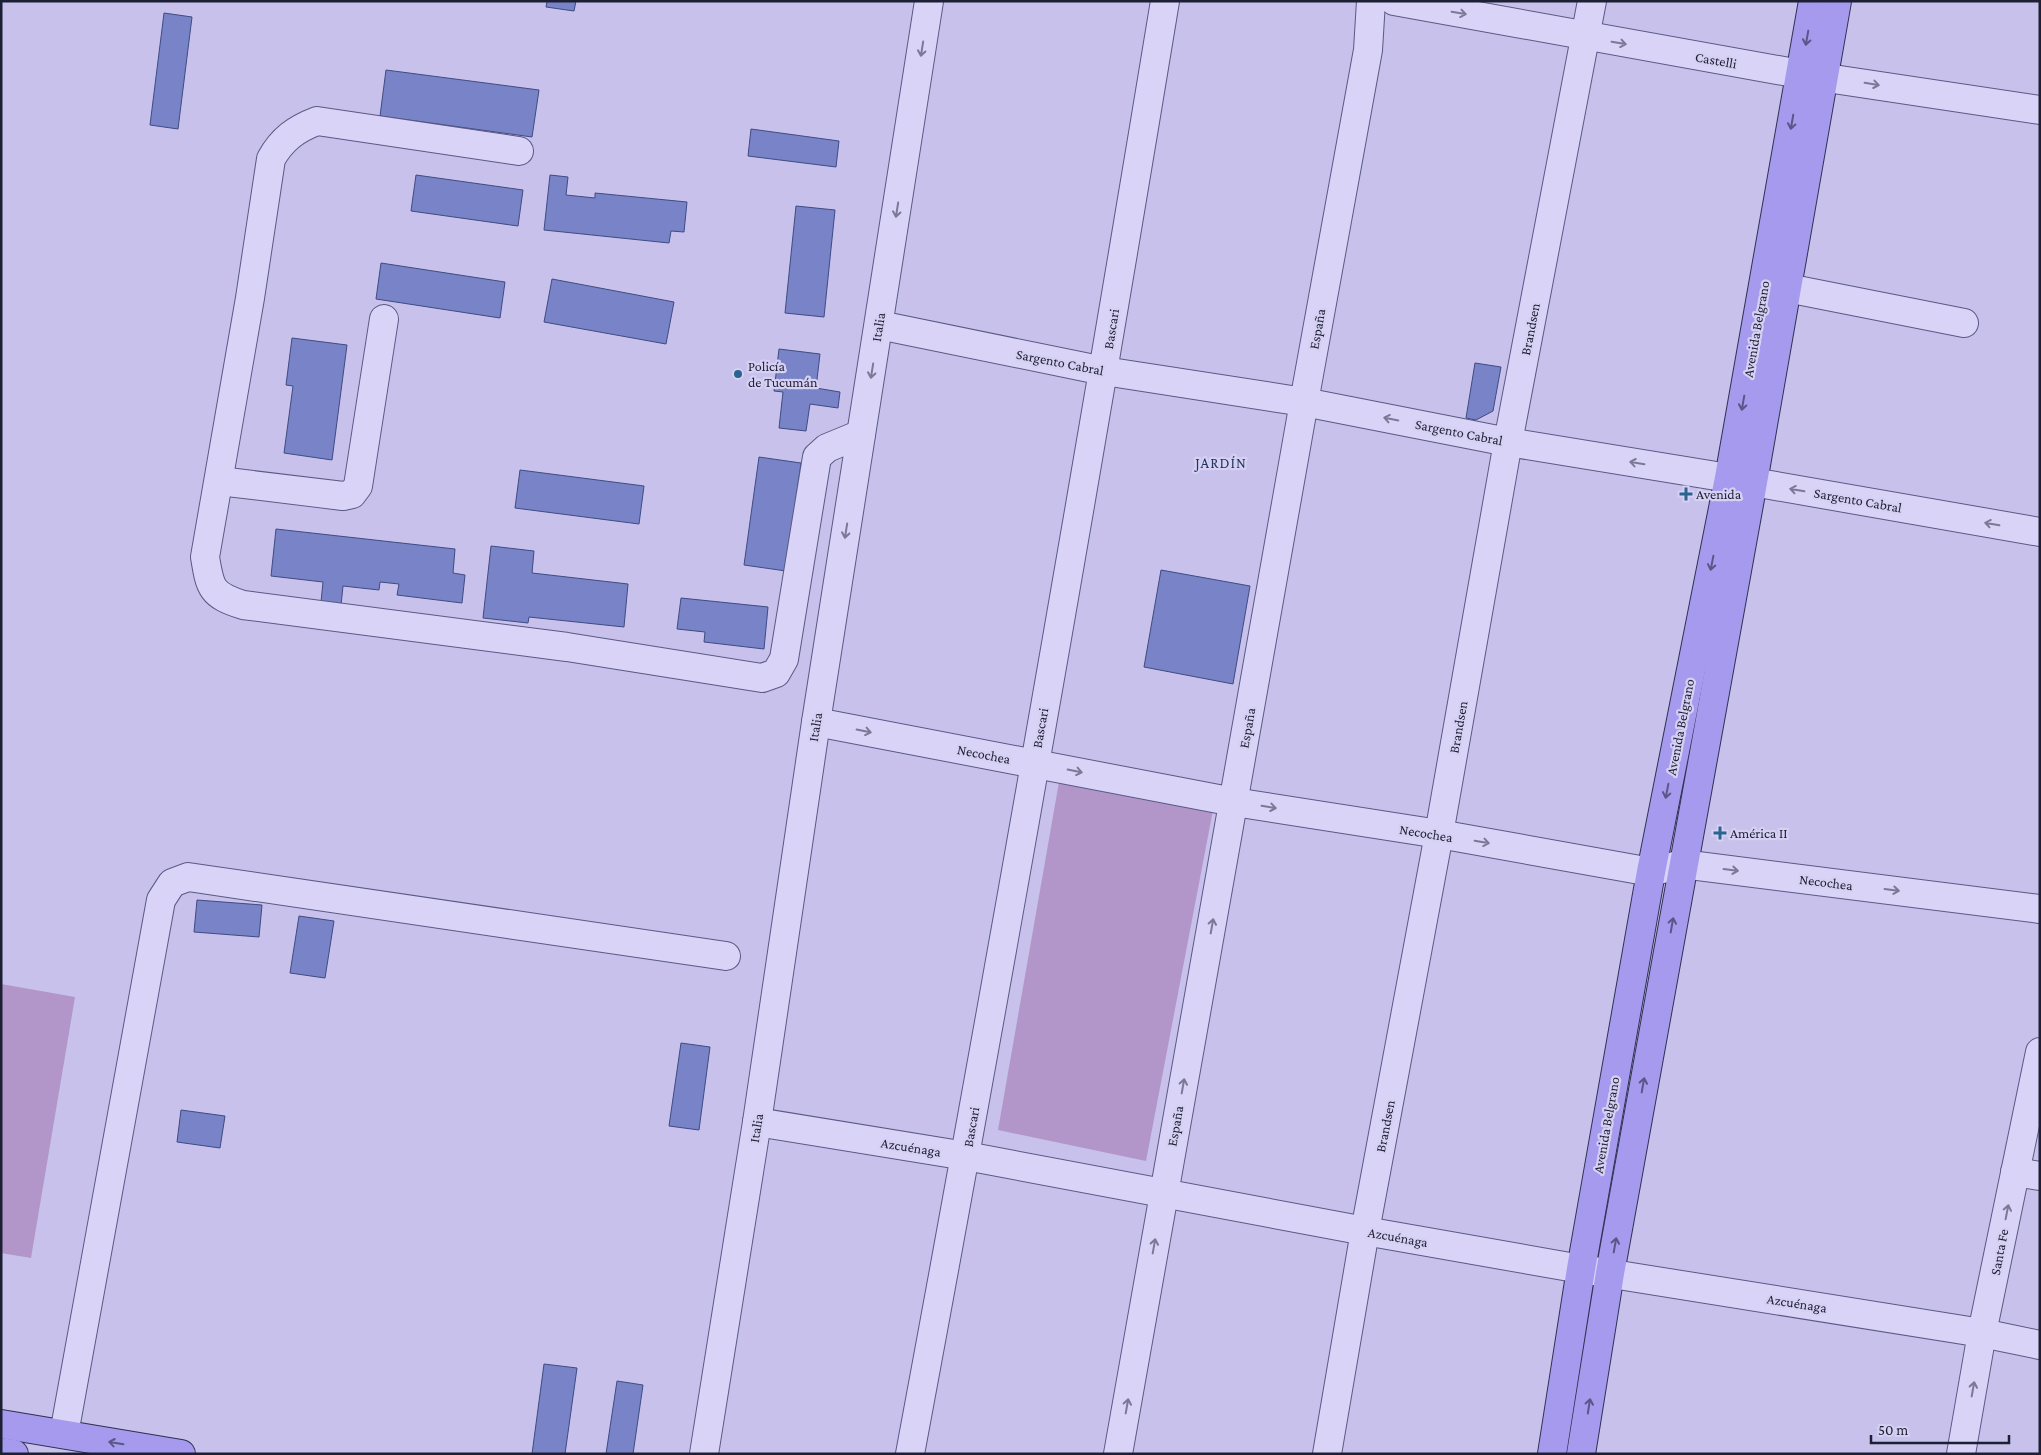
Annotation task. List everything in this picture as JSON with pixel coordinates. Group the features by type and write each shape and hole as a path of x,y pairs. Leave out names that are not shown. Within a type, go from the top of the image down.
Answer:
{"main road":[{"name":"Avenida Belgrano","path":"1552,1454 1581,1269 1651,872 1787,288 1812,76 1813,1"},
{"name":"Avenida Belgrano","path":"1581,1454 1610,1273 1682,864 1741,480 1812,76 1837,1"},
{"path":"1,1424 181,1454"},
{"path":"1,1452 14,1454"}],"street":[{"name":"Italia","path":"704,1454 757,1122 816,722 929,1"},
{"name":"Bascari","path":"910,1454 966,1156 1104,371 1165,1"},
{"name":"España","path":"1118,1454 1368,50 1371,1"},
{"name":"Castelli","path":"1394,1 1586,37 1812,76 2040,110"},
{"name":"Brandsen","path":"1327,1454 1365,1231 1439,834 1508,442 1592,1"},
{"path":"519,151 317,121 301,127 278,146 271,159 250,298 205,557 208,577 215,592 227,600 242,605 567,647 762,678 776,673 784,658 817,457 827,448 862,434"},
{"path":"1787,288 1964,323"},
{"path":"219,481 343,496 352,494 358,486 384,319"},
{"name":"Sargento Cabral","path":"879,325 1104,371 1304,402 1508,442 2040,532"},
{"name":"Necochea","path":"816,722 1234,802 1439,834 1651,872 1682,864 2040,909"},
{"path":"64,1434 161,900 172,883 188,877 726,956"},
{"name":"Santa Fe","path":"1961,1454 1982,1333 2027,1174 2040,1052"},
{"name":"Azcuénaga","path":"757,1122 966,1156 1365,1231 1581,1269 1982,1333 2040,1345"}],"shaded area":[{"path":"1059,782 1213,810 1146,1161 998,1130"},
{"path":"1,984 75,997 31,1258 1,1253"}],"building":[{"path":"547,1 576,1 574,11 546,7"},
{"path":"164,13 192,17 178,129 150,125"},
{"path":"386,70 539,90 532,137 380,116"},
{"path":"751,129 839,141 836,167 748,156"},
{"path":"416,175 523,190 518,226 411,211"},
{"path":"550,175 568,177 566,195 595,198 595,193 687,202 684,232 671,231 669,243 544,230"},
{"path":"796,206 835,210 824,317 785,313"},
{"path":"381,263 505,282 500,318 376,299"},
{"path":"552,279 674,302 666,344 544,322"},
{"path":"292,338 347,345 332,460 284,453 293,386 286,385"},
{"path":"779,349 820,354 816,388 840,392 838,408 810,404 806,431 779,428 783,392 774,391"},
{"path":"1475,363 1501,367 1493,411 1476,420 1466,418"},
{"path":"759,457 801,463 786,571 744,565"},
{"path":"520,470 644,486 639,524 515,508"},
{"path":"276,529 455,549 453,573 465,575 462,603 397,595 399,584 380,582 379,590 343,586 340,615 320,612 323,582 271,576"},
{"path":"491,546 534,551 532,573 628,584 624,627 529,617 528,623 483,618"},
{"path":"1161,570 1250,586 1233,684 1144,667"},
{"path":"681,598 768,607 764,649 704,642 705,632 677,629"},
{"path":"197,900 262,905 259,937 194,932"},
{"path":"299,916 334,921 325,978 290,973"},
{"path":"681,1043 710,1047 699,1130 669,1126"},
{"path":"181,1110 225,1116 220,1148 177,1142"},
{"path":"544,1364 577,1368 565,1454 532,1454"},
{"path":"617,1381 643,1385 633,1454 606,1454"}],"place":[{"name":"Policía de Tucumán","path":"738,374"},
{"name":"Avenida","path":"1686,494"},
{"name":"América II","path":"1720,833"}],"district":[{"name":"JARDÍN","path":"1221,463"}]}
